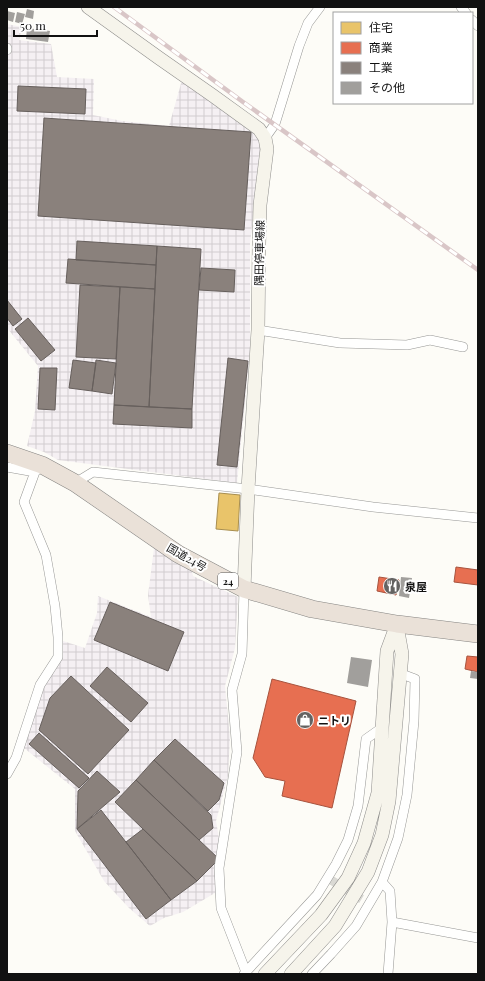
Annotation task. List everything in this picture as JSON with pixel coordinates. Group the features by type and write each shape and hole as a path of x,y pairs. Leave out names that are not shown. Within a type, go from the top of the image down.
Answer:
{"highway":[{"name":"国道24号","path":"7,453 39,469 75,483 178,554 244,589 312,609 397,624 478,634"}],"street":[{"path":"88,7 247,120 259,129 265,138 275,124 299,46 308,23 320,7"},
{"name":"隅田停車場線","path":"244,589 248,489 258,330 260,205 267,149 265,138"},
{"path":"258,330 340,343 407,345 430,340 463,347"},
{"path":"7,466 39,469 24,502 46,555 55,606 58,637 58,657 40,685 16,758 7,774"},
{"path":"75,483 93,472 248,489 373,507 478,518"},
{"path":"244,589 242,654 232,690 237,752 219,868 221,908 245,973 312,900 329,879 348,840 358,806 366,739 383,727"},
{"path":"291,974 335,926 368,872 382,835 389,801 399,673 402,654 397,624"},
{"path":"265,974 321,915 348,878 364,843 378,793 387,651 397,624"},
{"path":"312,974 356,926 366,902 382,882 398,838 407,795 414,721 415,679 399,673"},
{"path":"382,882 390,891 392,922 388,974"},
{"path":"392,922 478,938"}],"shaded area":[{"path":"7,24 22,27 19,40 51,44 57,77 94,79 93,115 122,121 169,126 182,80 258,133 261,140 250,244 250,351 237,483 58,460 44,452 27,446 35,411 38,366 7,328"},
{"path":"154,548 192,571 193,576 238,597 235,648 225,686 230,738 228,776 216,821 222,855 215,893 183,912 164,918 150,926 129,908 104,881 75,831 75,789 24,748 40,697 46,683 61,658 63,641 85,648 97,613 98,596 151,617 148,595"}],"building: 住宅":[{"path":"219,493 240,495 238,531 216,529"}],"building: 商業":[{"path":"456,567 478,570 478,585 454,582"},
{"path":"379,577 399,580 396,595 377,591"},
{"path":"467,656 478,657 478,672 465,669"},
{"path":"272,679 356,701 332,808 282,796 285,781 265,777 253,758"}],"building: 工業":[{"path":"18,86 86,89 85,114 17,111"},
{"path":"44,118 251,132 244,230 38,216"},
{"path":"77,241 157,246 156,265 76,260"},
{"path":"157,246 201,249 192,409 149,407"},
{"path":"68,259 156,265 155,289 66,283"},
{"path":"201,268 235,270 234,292 199,290"},
{"path":"80,285 120,287 116,359 76,357"},
{"path":"120,287 155,289 149,407 114,405"},
{"path":"7,300 22,319 13,326 7,318"},
{"path":"28,318 55,350 41,361 15,329"},
{"path":"228,358 248,361 237,467 217,465"},
{"path":"73,360 96,363 92,391 69,388"},
{"path":"96,360 116,363 112,394 92,391"},
{"path":"40,368 57,368 55,410 38,409"},
{"path":"114,405 192,409 192,428 113,424"},
{"path":"110,602 184,632 168,671 94,640"},
{"path":"107,667 148,703 131,722 90,686"},
{"path":"71,676 129,730 88,774 39,730 50,698"},
{"path":"39,733 89,778 79,788 29,744"},
{"path":"175,739 224,783 219,800 208,811 154,760"},
{"path":"154,760 211,815 213,828 199,840 136,780"},
{"path":"97,771 120,792 77,829 78,791"},
{"path":"136,780 219,859 197,881 115,802"},
{"path":"101,810 171,900 146,919 77,829"},
{"path":"143,829 197,881 171,900 126,842"}],"building: その他":[{"path":"27,9 34,11 33,19 25,17"},
{"path":"7,11 15,13 13,22 7,20"},
{"path":"17,12 25,14 22,24 15,22"},
{"path":"27,28 50,31 48,42 26,39"},
{"path":"401,577 412,578 409,598 399,596"},
{"path":"351,657 372,660 368,687 347,683"},
{"path":"471,671 478,672 478,679 470,678"}],"tunnel":[{"path":"331,880 363,900"}],"railway":[{"path":"114,7 243,102 478,270"}],"place":[{"name":"泉屋","path":"392,586"},
{"name":"ニトリ","path":"305,720"}]}
